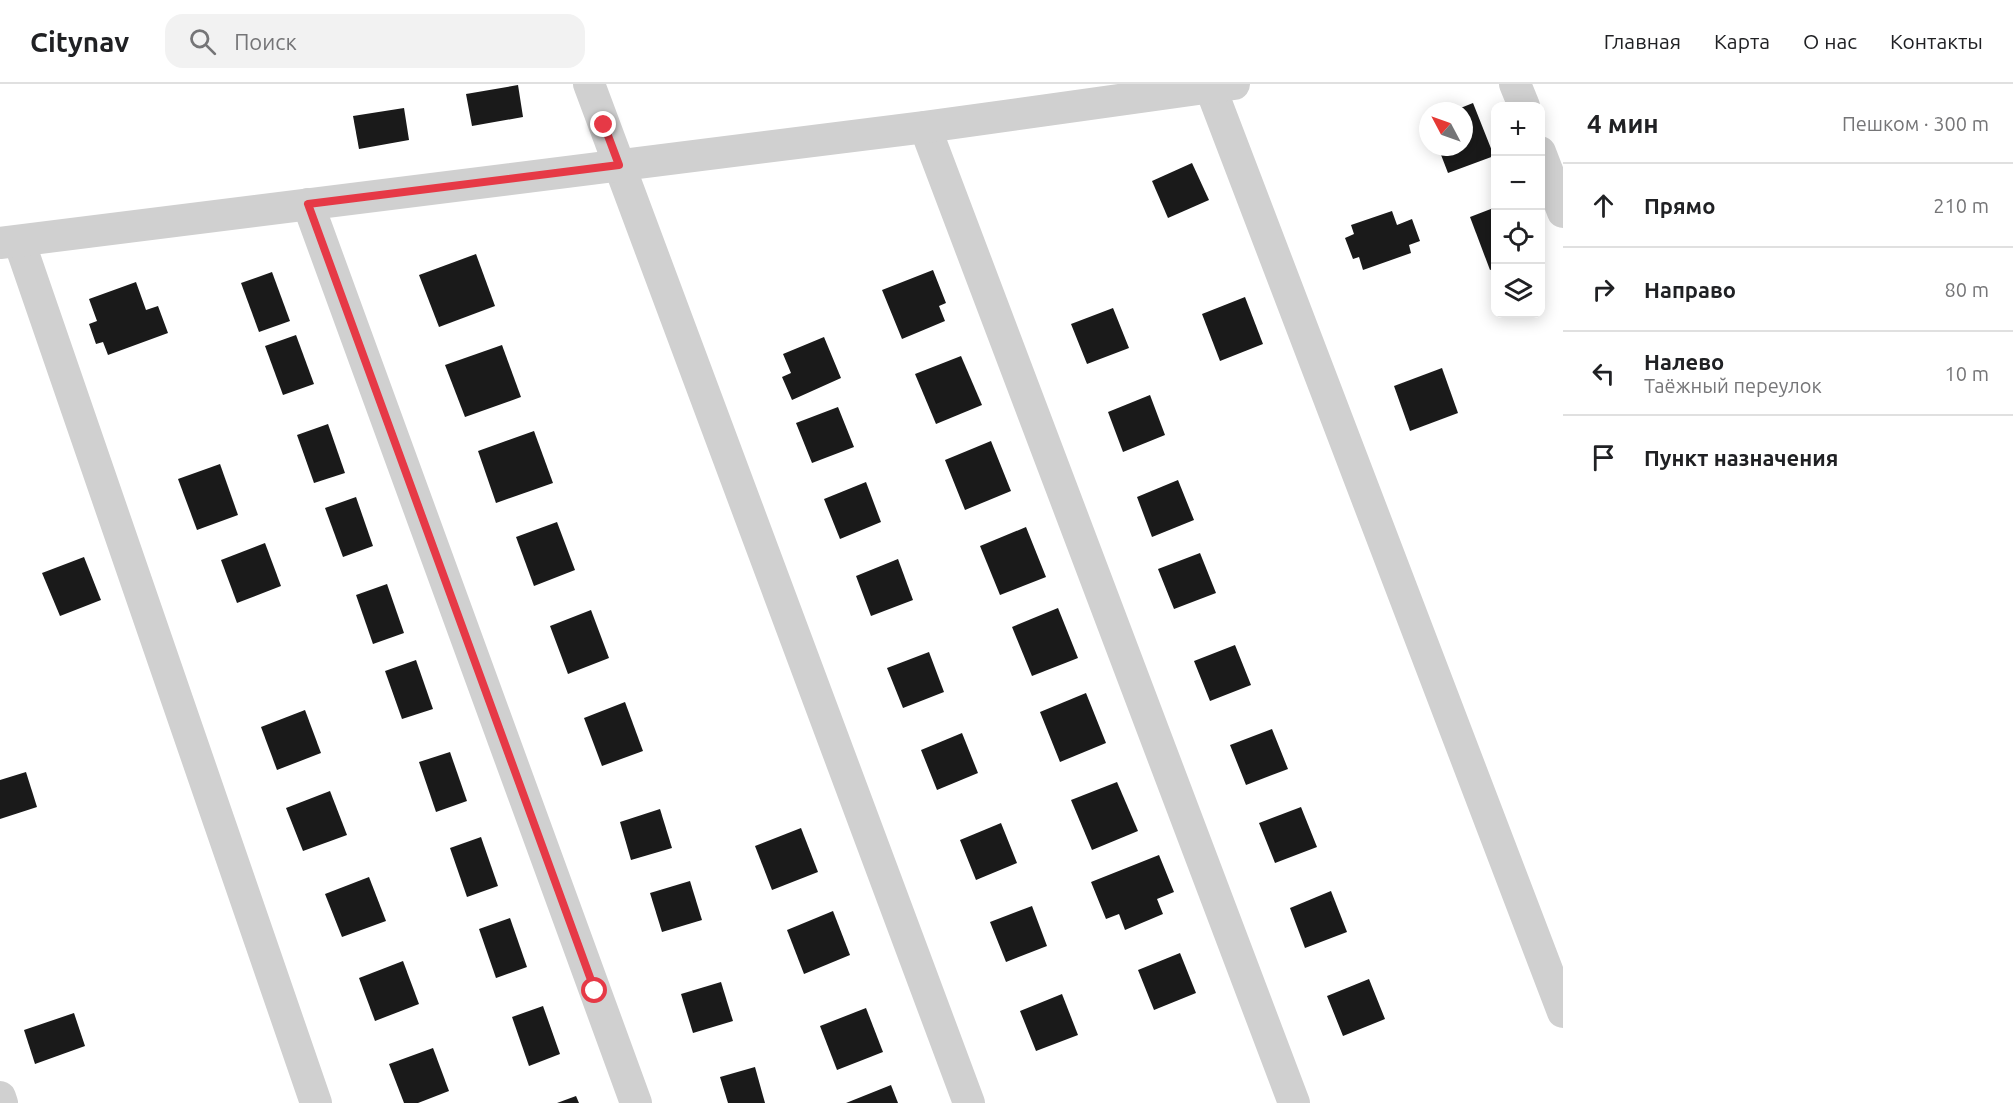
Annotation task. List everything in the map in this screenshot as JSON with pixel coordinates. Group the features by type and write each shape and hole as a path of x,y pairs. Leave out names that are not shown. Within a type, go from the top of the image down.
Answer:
{"street":[{"path":"589,84 969,1103"},
{"path":"1515,84 1522,102"},
{"path":"316,1103 10,242 925,127 1223,86 1563,1012"},
{"path":"925,127 1294,1103"},
{"path":"1542,156 1563,212"},
{"path":"308,204 636,1103"},
{"path":"0,1097 2,1103"}],"building":[{"path":"518,85 523,117 472,126 466,94"},
{"path":"1473,103 1491,148 1491,157 1448,173 1441,156 1473,156"},
{"path":"404,108 409,140 359,149 353,116"},
{"path":"1192,163 1209,200 1168,218 1152,181"},
{"path":"1491,209 1491,270 1490,270 1470,217"},
{"path":"1392,211 1397,225 1412,219 1420,241 1409,245 1411,253 1363,270 1359,257 1353,259 1345,238 1354,234 1351,225"},
{"path":"476,254 495,306 439,327 419,275"},
{"path":"933,270 946,303 939,306 945,321 902,339 882,290"},
{"path":"272,272 290,321 259,332 241,283"},
{"path":"136,282 146,310 158,306 168,333 108,355 103,342 96,344 89,324 97,321 89,299"},
{"path":"1245,297 1263,344 1220,361 1202,314"},
{"path":"1113,308 1129,348 1087,364 1071,324"},
{"path":"296,335 314,384 283,395 265,346"},
{"path":"824,337 841,378 792,400 782,377 791,373 783,354"},
{"path":"502,345 521,397 465,417 445,365"},
{"path":"961,356 982,405 936,424 915,374"},
{"path":"1442,368 1458,413 1410,431 1394,386"},
{"path":"1150,395 1165,435 1123,452 1108,412"},
{"path":"838,407 854,447 812,463 796,423"},
{"path":"328,424 345,473 314,483 297,435"},
{"path":"534,431 553,483 496,503 478,451"},
{"path":"991,441 1011,491 965,510 945,460"},
{"path":"220,464 238,515 197,530 178,479"},
{"path":"1178,480 1194,520 1152,537 1137,497"},
{"path":"866,482 881,522 840,539 824,499"},
{"path":"356,497 373,546 343,557 325,508"},
{"path":"557,522 575,570 534,586 516,537"},
{"path":"1026,527 1046,577 1000,595 980,546"},
{"path":"265,543 281,586 237,603 221,560"},
{"path":"1200,553 1216,593 1174,609 1158,569"},
{"path":"84,557 101,600 60,616 42,573"},
{"path":"898,559 913,600 871,616 856,576"},
{"path":"387,584 404,633 373,644 356,595"},
{"path":"1058,608 1078,658 1032,676 1012,627"},
{"path":"591,610 609,658 568,674 550,626"},
{"path":"1235,645 1251,685 1210,701 1194,661"},
{"path":"929,652 944,692 903,708 887,668"},
{"path":"416,660 433,709 402,719 385,671"},
{"path":"1086,693 1106,743 1060,762 1040,712"},
{"path":"625,702 643,751 602,766 584,718"},
{"path":"305,710 321,753 277,770 261,727"},
{"path":"1272,729 1288,769 1246,785 1230,745"},
{"path":"962,733 978,773 937,790 921,750"},
{"path":"450,752 467,801 436,812 419,762"},
{"path":"26,772 37,807 0,819 0,780"},
{"path":"1117,782 1138,831 1092,850 1071,800"},
{"path":"330,791 347,835 303,851 286,808"},
{"path":"1301,807 1317,847 1275,863 1259,823"},
{"path":"660,809 672,848 631,860 620,822"},
{"path":"1001,823 1017,863 976,880 960,840"},
{"path":"801,828 818,872 772,890 755,846"},
{"path":"481,837 498,886 467,897 450,848"},
{"path":"1159,855 1174,892 1157,899 1163,914 1125,930 1119,914 1106,919 1091,882"},
{"path":"369,877 386,921 342,937 325,894"},
{"path":"690,881 702,920 662,932 650,893"},
{"path":"1331,891 1347,932 1305,948 1290,908"},
{"path":"1032,906 1047,946 1006,962 990,922"},
{"path":"833,911 850,955 804,974 787,930"},
{"path":"510,918 527,967 496,978 479,929"},
{"path":"1180,953 1196,993 1154,1010 1138,970"},
{"path":"403,961 419,1004 375,1021 359,978"},
{"path":"1369,979 1385,1019 1343,1036 1327,996"},
{"path":"721,982 733,1021 693,1033 681,994"},
{"path":"1062,994 1078,1035 1036,1051 1020,1011"},
{"path":"543,1006 560,1054 529,1066 512,1017"},
{"path":"866,1008 883,1052 837,1070 820,1026"},
{"path":"74,1013 85,1046 35,1064 24,1030"},
{"path":"433,1048 449,1091 418,1103 404,1103 389,1064"},
{"path":"755,1067 765,1103 728,1103 720,1077"},
{"path":"891,1085 898,1103 846,1103"},
{"path":"576,1096 579,1103 557,1103"}],"route":[{"path":"595,991 308,204 619,165 604,125"}]}
